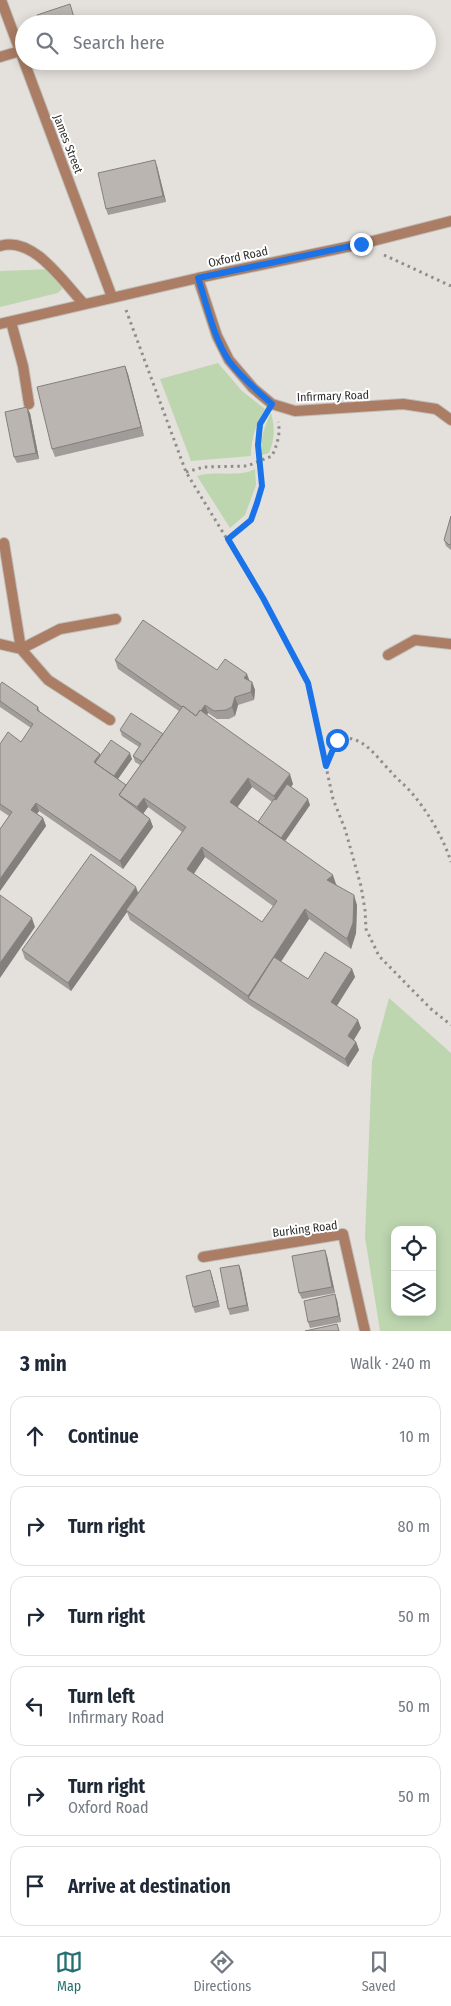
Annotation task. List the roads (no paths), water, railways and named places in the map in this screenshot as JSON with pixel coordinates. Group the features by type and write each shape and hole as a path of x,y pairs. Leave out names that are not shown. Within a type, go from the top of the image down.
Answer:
{"street":[{"name":"James Street","path":"1,0 15,38"},
{"path":"0,57 15,52"},
{"name":"James Street","path":"27,70 117,297"},
{"name":"Oxford Road","path":"0,324 198,278 361,244 451,221"},
{"path":"0,246 8,243 35,252 84,304"},
{"name":"Infirmary Road","path":"198,278 217,336 229,360 253,388 272,404 295,411 403,404 436,409 451,420"},
{"path":"11,322 23,366 29,404"},
{"path":"4,543 21,649 48,680 110,720"},
{"path":"0,644 21,649 60,629 116,619"},
{"path":"388,655 416,640 451,644"},
{"name":"Burking Road","path":"203,1257 343,1234 365,1331"}]}
